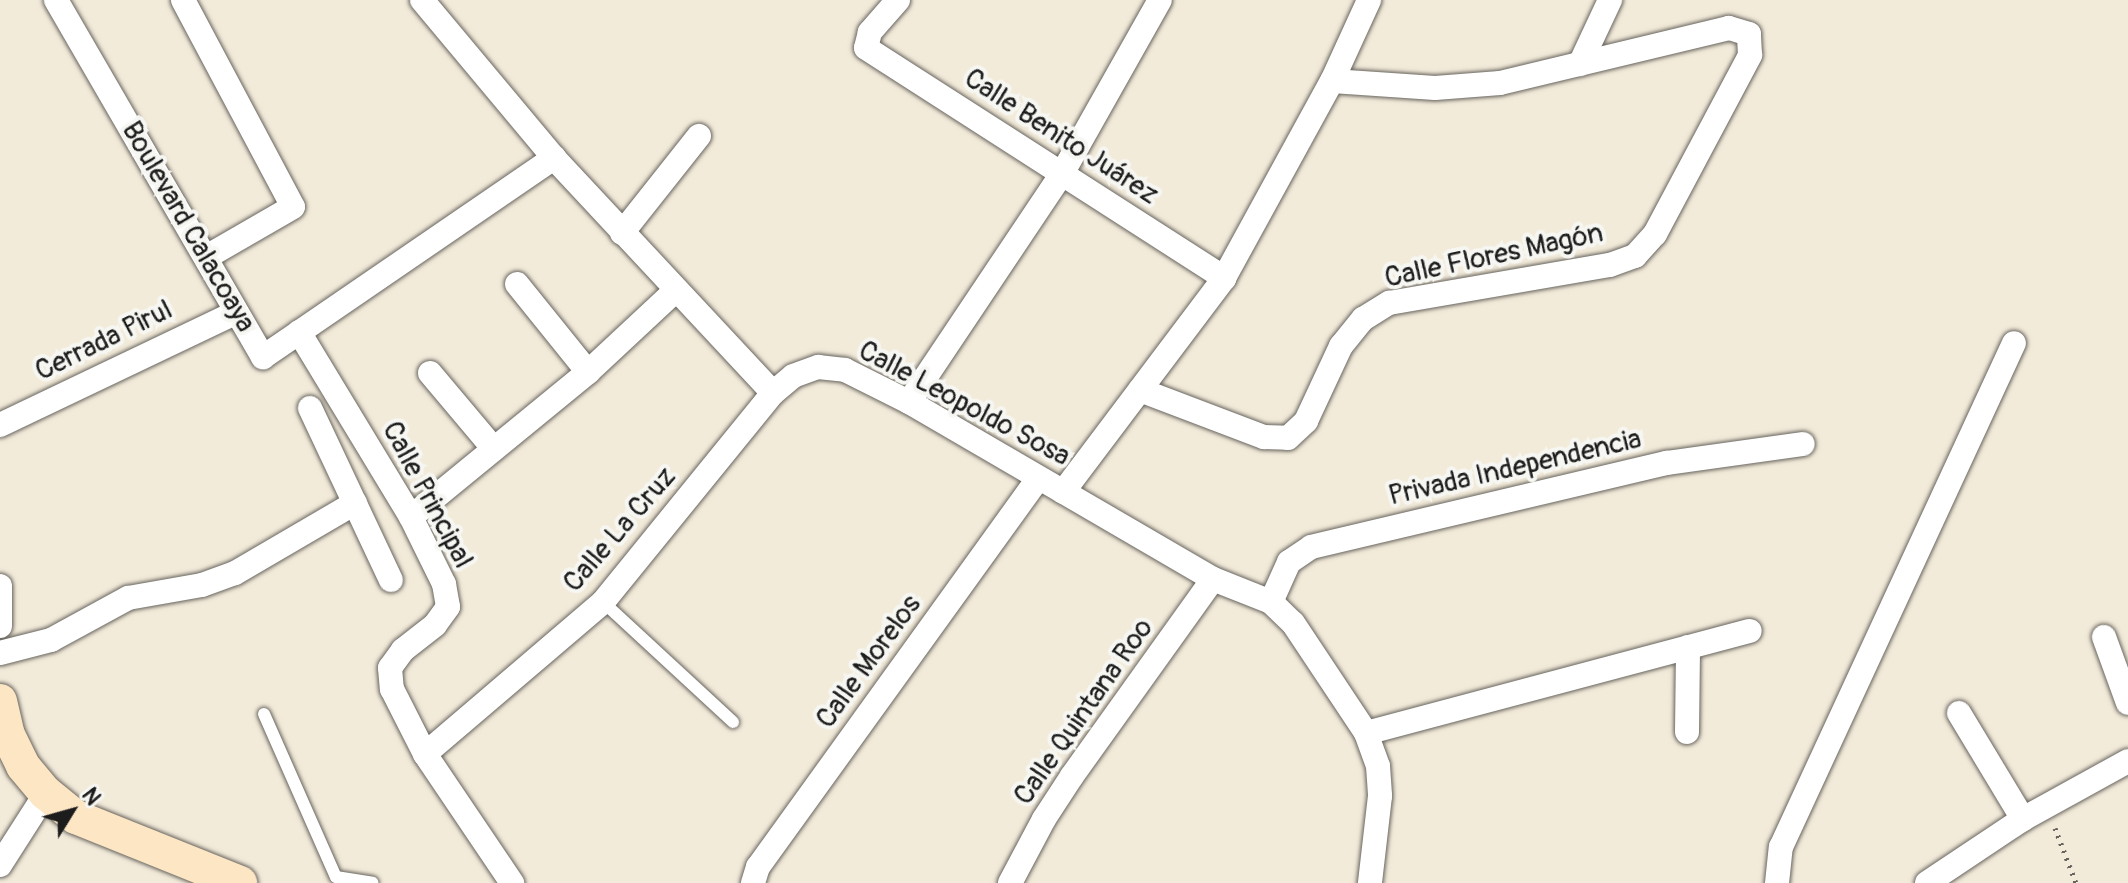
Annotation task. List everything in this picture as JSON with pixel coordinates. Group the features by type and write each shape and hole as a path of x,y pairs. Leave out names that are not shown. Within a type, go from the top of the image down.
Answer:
{"street":[{"name":"Boulevard Calacoaya","path":"56,0 208,256 235,313 263,357 554,158"},
{"path":"183,0 293,207 208,256"},
{"path":"422,0 554,158 773,393"},
{"name":"Calle Benito Juárez","path":"898,0 870,32 866,48 1224,278"},
{"path":"909,402 1063,172 1160,0"},
{"path":"1063,492 1224,278 1332,81 1369,0"},
{"path":"1332,81 1435,88 1500,83 1580,64 1610,0"},
{"name":"Calle Flores Magón","path":"1140,390 1264,437 1288,438 1306,421 1341,346 1363,319 1389,303 1610,265 1635,256 1655,234 1750,55 1749,34 1729,28 1580,64"},
{"path":"622,233 699,136"},
{"path":"517,284 588,372"},
{"path":"411,517 588,372 675,291"},
{"name":"Cerrada Pirul","path":"0,425 235,313"},
{"name":"Calle Principal","path":"299,332 411,517 444,584 448,607 435,625 403,650 390,668 392,689 425,754 512,883"},
{"path":"1777,883 1781,847 2014,343"},
{"name":"Calle Leopoldo Sosa","path":"773,393 793,376 818,367 845,370 909,402 1213,579 1271,602 1293,623 1366,733 1378,766 1380,796 1370,883"},
{"path":"430,373 494,449"},
{"name":"Calle La Cruz","path":"425,754 603,602 773,393"},
{"path":"310,408 391,580"},
{"name":"Privada Independencia","path":"1271,602 1289,562 1311,547 1667,463 1803,444"},
{"name":"Calle Morelos","path":"753,883 758,867 1038,479"},
{"path":"0,653 51,640 128,598 202,585 235,573 355,503"},
{"name":"Calle Quintana Roo","path":"1010,883 1044,819 1072,776 1213,579"},
{"path":"0,586 0,626"},
{"path":"1366,733 1750,631"},
{"path":"2104,637 2128,703"},
{"path":"1687,732 1688,647"},
{"path":"0,701 8,735 23,766 46,793 76,817 192,876 240,883"},
{"path":"1959,713 2023,819"},
{"path":"1939,879 2023,819 2128,761"},
{"path":"3,852 46,793"}],"lane":[{"path":"603,602 733,722"},
{"path":"264,714 333,880 373,883"}],"path":[{"path":"2046,806 2076,883"}]}
